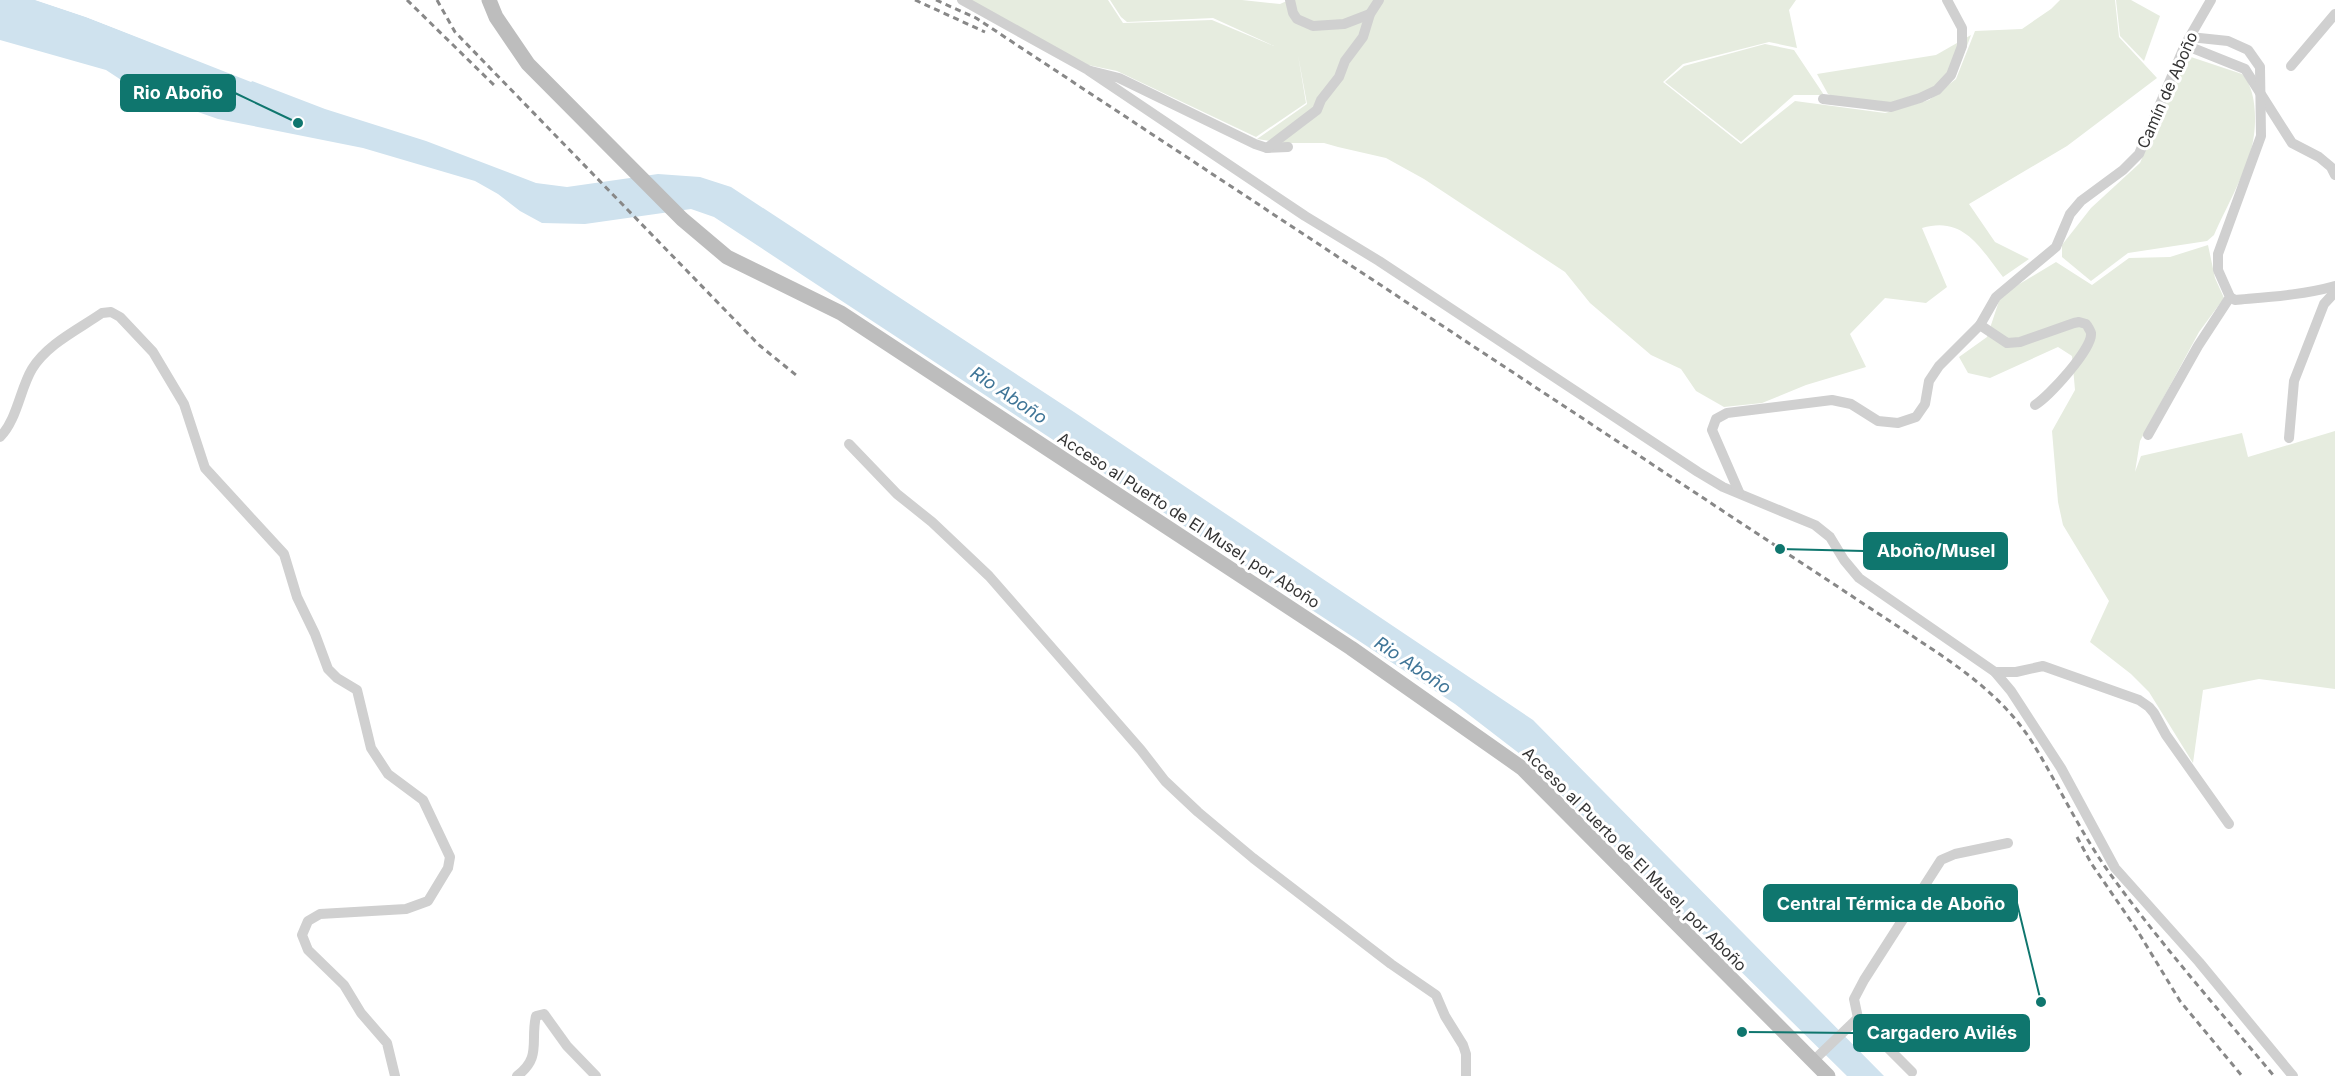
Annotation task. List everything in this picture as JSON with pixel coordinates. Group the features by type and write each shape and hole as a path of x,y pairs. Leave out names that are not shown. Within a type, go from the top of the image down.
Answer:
{"street":[{"name":"Acceso al Puerto de El Musel, por Aboño","path":"489,0 496,17 528,64 682,219 727,258 841,313 1351,648 1522,768 1816,1058 1828,1076"},
{"path":"962,0 1088,70 1305,216 1466,318 1698,472 1723,487 1815,525 1830,537 1844,560 1859,578 1995,672 2011,690 2061,768 2115,868 2199,962 2293,1076"},
{"path":"1290,0 1297,19 1313,26 1344,24 1370,14"},
{"path":"1267,148 1317,110 1321,100 1339,77 1345,61 1363,37 1370,14 1379,0"},
{"path":"1823,99 1891,106 1920,98 1937,90 1951,75 1962,46 1962,28 1947,0"},
{"name":"Camín de Aboño","path":"1739,492 1712,430 1716,419 1727,413 1832,400 1851,404 1878,421 1898,423 1916,417 1925,404 1929,381 1940,366 1980,325 1996,297 2056,247 2070,214 2081,201 2123,170 2139,154 2188,41 2211,0"},
{"path":"2291,66 2335,14"},
{"path":"2188,41 2245,69 2292,143 2319,157 2331,167 2335,175"},
{"path":"2188,41 2228,41 2248,50 2260,67 2261,136 2218,254 2218,270 2230,297 2235,300 2272,297 2319,291 2335,286"},
{"path":"1088,70 1104,72 1119,78 1267,148 1288,147"},
{"path":"2289,438 2294,381 2324,304 2335,292"},
{"path":"2148,435 2198,346 2230,297"},
{"path":"0,436 11,418 32,368 48,350 102,314 111,312 120,317 153,352 184,404 205,468 284,554 297,597 315,634 328,669 337,678 357,690 371,748 388,774 423,800 450,857 448,868 428,900 406,909 320,914 308,921 302,934 308,950 344,985 361,1013 387,1044 395,1076"},
{"path":"1980,325 2007,343 2020,342 2074,323 2086,324 2091,332 2090,340 2083,353 2046,399 2035,405"},
{"path":"849,444 897,494 932,522 989,576 1141,750 1165,781 1253,858 1390,964 1436,994 1445,1016 1463,1045 1466,1054 1466,1076"},
{"path":"1995,672 2016,672 2043,666 2139,700 2149,707 2229,824"},
{"path":"1912,1072 1858,1018 1854,999 1941,860 1955,854 2008,843"},
{"path":"517,1076 529,1067 534,1053 533,1028 536,1016 544,1014 567,1046 596,1076"},
{"path":"1816,1058 1858,1018"}],"shaded area":[{"path":"968,0 1108,0 1123,23 1212,20 1274,46 1213,18 1127,22 1110,0 1242,0 1280,4 1289,0 1796,0 1789,10 1797,48 1769,42 1683,64 1663,82 1741,144 1795,101 1885,113 1929,100 1956,79 1975,31 2022,29 2060,0 2115,0 2119,37 2157,78 2067,146 1969,204 1995,242 2029,259 2003,277 1979,246 1960,230 1937,225 1922,228 1947,287 1926,303 1885,298 1850,334 1866,367 1806,385 1762,403 1724,407 1696,391 1681,369 1651,355 1590,303 1565,272 1424,179 1386,158 1324,143 1285,143 1257,139 1307,104 1298,55 1306,103 1256,137 1117,71 1088,65"},
{"path":"2116,0 2131,0 2160,16 2144,61 2120,36"},
{"path":"1971,35 1955,78 1928,99 1885,112 1866,109 1828,94 1817,74 1936,55"},
{"path":"1765,44 1794,50 1824,95 1794,95 1741,142 1665,82 1684,66"},
{"path":"2185,55 2242,74 2247,81 2255,110 2255,121 2253,141 2244,171 2214,235 2207,241 2128,253 2091,281 2062,257 2062,245 2091,208 2140,163"},
{"path":"2208,245 2215,278 2224,298 2199,332 2140,441 2135,472 2141,456 2242,433 2248,457 2335,431 2335,689 2259,679 2203,690 2193,763 2149,692 2131,674 2090,642 2109,601 2063,525 2058,502 2052,431 2075,390 2072,356 2058,347 1990,378 1968,373 1959,357 1987,337 2001,295 2056,262 2092,285 2129,258 2170,257"}],"water":[{"path":"0,0 35,0 86,17 325,109 426,141 536,183 567,187 658,174 700,177 731,187 1074,412 1533,720 1884,1076 1847,1076 1520,754 1455,704 714,217 691,209 585,224 542,223 475,181 363,148 218,119 138,91 106,70 0,40"}],"pier":[{"path":"36,0 44,0 87,14 254,80 251,82 86,17"}],"railway":[{"path":"407,0 497,88"},
{"path":"437,0 455,32 759,345 796,375"},
{"path":"915,0 985,32"},
{"path":"936,0 976,18 1929,647 1972,678 2022,727 2108,871 2168,949 2274,1076"},
{"path":"2077,837 2091,863 2137,930 2180,1001 2242,1076"}],"place":[{"name":"Rio Aboño","path":"298,123"},
{"name":"Aboño/Musel","path":"1780,549"},
{"name":"Central Térmica de Aboño","path":"2041,1002"},
{"name":"Cargadero Avilés","path":"1742,1032"}]}
